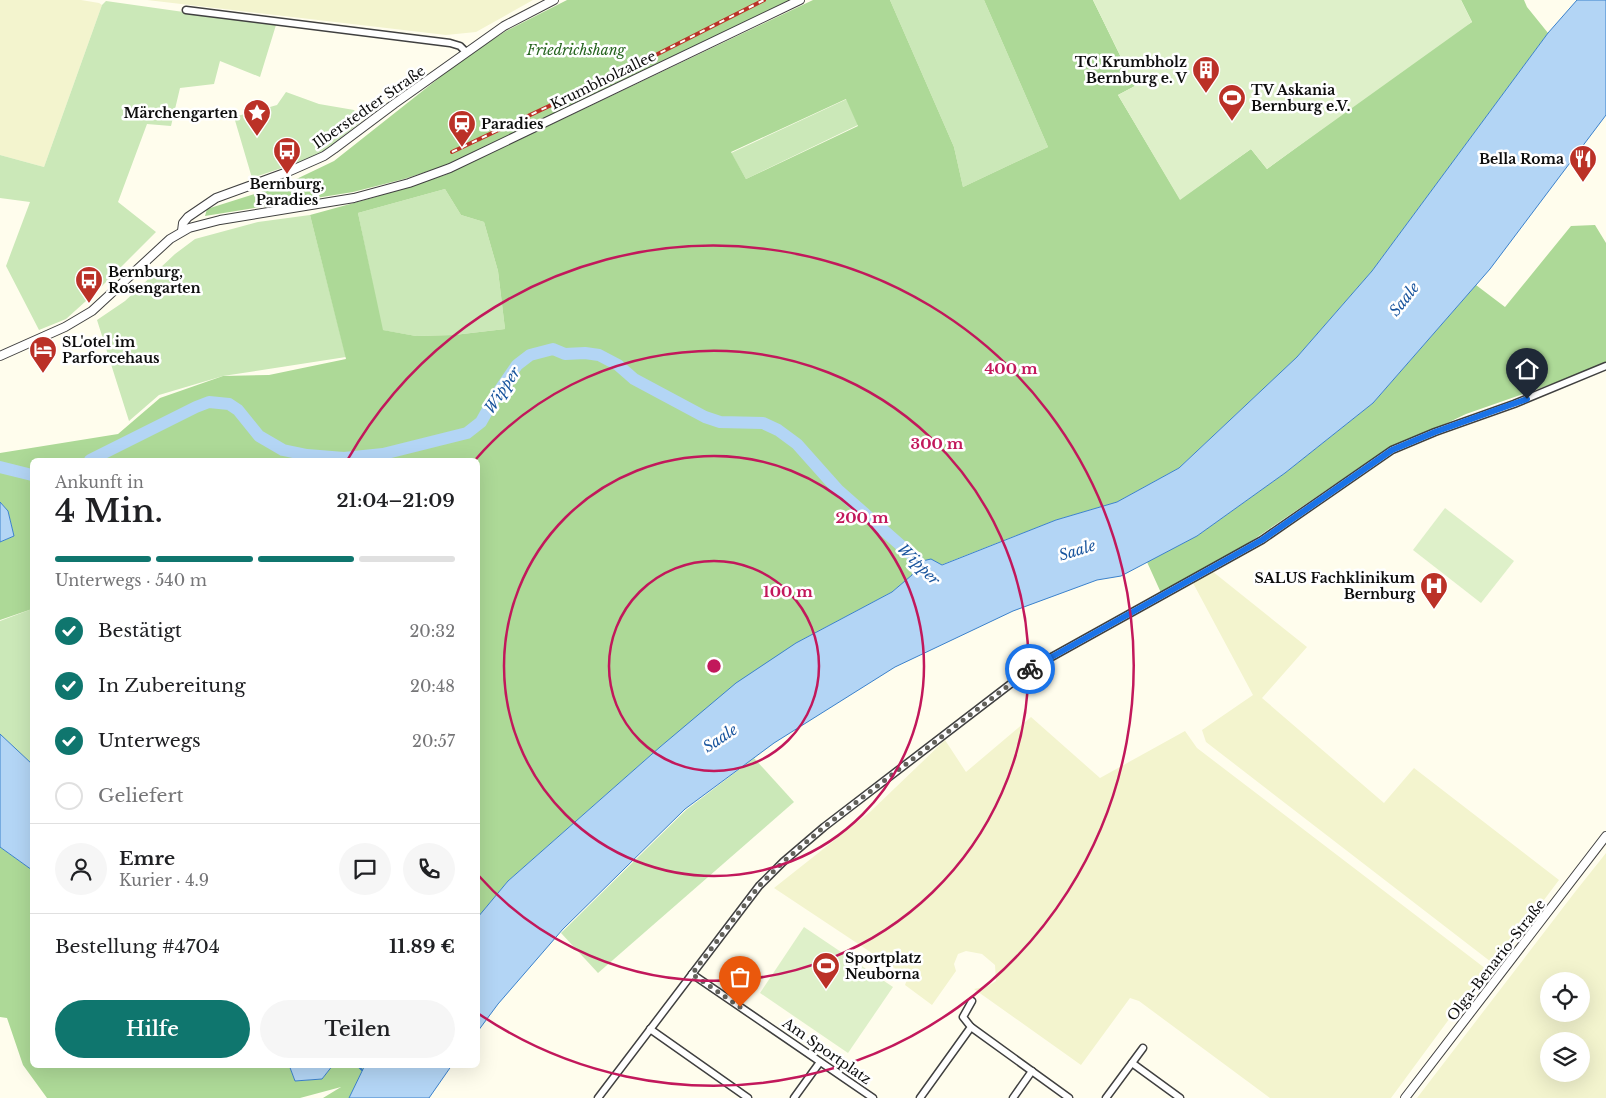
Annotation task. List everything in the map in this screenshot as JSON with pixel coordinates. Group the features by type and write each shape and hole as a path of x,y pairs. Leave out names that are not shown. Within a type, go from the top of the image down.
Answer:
{"street":[{"name":"Ilberstedter Straße","path":"182,231 183,223 188,217 216,198 290,170 334,150 466,52 517,18 554,0"},
{"name":"Krumbholzallee","path":"182,231 207,222 342,201 409,184 450,168 800,0"},
{"path":"186,10 450,42 460,46 466,52"},
{"path":"0,356 60,330 92,311 161,246 182,231"},
{"path":"598,1098 759,886 783,862 824,827 1030,669 1262,540 1392,450 1435,432 1514,404 1606,366"},
{"name":"Olga-Benario-Straße","path":"1405,1098 1606,836"},
{"name":"Am Sportplatz","path":"692,974 873,1098"},
{"path":"972,1000 963,1017 971,1028 1069,1098"},
{"path":"920,1098 971,1028"},
{"path":"650,1029 748,1098"},
{"path":"1106,1098 1143,1048"},
{"path":"794,1098 820,1062"},
{"path":"1132,1063 1180,1098"},
{"path":"1013,1098 1032,1071"}],"green space":[{"path":"0,0 81,0 102,5 44,167 0,155"},
{"path":"147,0 533,0 476,32 446,35"},
{"name":"Friedrichshang","path":"567,0 794,0 450,164 404,179 353,192 205,216 207,209 286,184 334,161 463,59 506,31"},
{"path":"813,0 890,0 954,147 963,187 1048,147 984,0 1093,0 1135,86 1118,95 1180,199 1251,149 1267,169 1450,35 1472,22 1461,0 1524,0 1527,7 1548,33 1372,271 1297,357 1179,468 1117,502 1056,520 941,565 918,562 912,575 892,592 796,643 660,747 508,881 480,915 480,458 30,458 30,610 0,620 0,542 14,536 8,511 0,502 0,453 118,434 160,398 223,376 269,375 346,359 310,215 445,175","holes":["846,99 858,126 746,179 731,152","445,189 461,215 484,222 498,271 505,329 454,335 416,336 383,330 358,213"]},
{"path":"890,0 984,0 1048,147 963,187 954,147"},
{"name":"TV Askania Bernburg e.V.","path":"1093,0 1461,0 1472,22 1267,169 1251,149 1180,200 1118,95 1135,86"},
{"path":"106,1 276,25 260,77 220,61 214,84 180,88 171,126 147,124 118,202 156,232 66,319 39,330 6,266 30,202 0,198 0,155 44,167 102,5"},
{"path":"286,92 319,104 354,110 362,121 318,156 252,178 234,117 277,105"},
{"path":"847,99 858,125 746,179 731,153"},
{"path":"445,189 461,215 484,222 498,271 505,329 454,335 416,336 382,330 358,213"},
{"path":"310,215 346,357 223,376 159,395 129,421 97,320 125,301 175,254 195,239 258,222"},
{"path":"1595,225 1606,243 1606,363 1466,414 1372,459 1219,563 1162,595 1147,562 1197,536 1285,473 1373,403 1476,285 1505,307 1571,226"},
{"path":"1445,508 1514,561 1481,603 1413,550"},
{"path":"1212,571 1307,647 1262,698 1384,803 1414,768 1559,880 1495,965 1206,742 1202,730 1253,695 1193,583"},
{"path":"30,610 30,762 0,734 0,621"},
{"path":"1031,717 1100,778 1185,731 1197,748 1486,969 1391,1098 1270,1098 1139,1001 1130,998 1081,1065 974,989 988,986 996,981 995,965 982,954 966,951 958,954 954,964 956,971 932,1005 905,985 908,977 774,888 870,812 945,740 966,772"},
{"path":"754,758 794,802 598,973 561,933 686,810"},
{"path":"0,847 30,869 30,1068 290,1068 295,1081 322,1079 331,1068 364,1068 349,1098 323,1098 341,1087 300,1098 47,1098 23,1065 7,1018 0,1017"},
{"path":"1606,853 1606,1098 1417,1098 1575,892"},
{"name":"Sportplatz Neuborna","path":"804,927 893,987 848,1053 760,993"}],"water":[{"name":"Saale","path":"1577,0 1606,0 1606,115 1490,269 1373,403 1285,473 1197,536 1121,576 1097,580 1013,611 895,667 774,743 685,809 563,929 498,1004 480,1028 480,915 508,881 660,747 736,683 796,643 892,592 912,575 918,562 931,559 942,565 1056,520 1117,502 1179,468 1297,357 1372,271 1548,33"},
{"path":"0,502 8,511 14,536 0,542"},
{"path":"0,734 30,762 30,869 0,847"},
{"path":"290,1068 331,1068 322,1079 295,1081"},
{"path":"364,1068 450,1068 429,1098 349,1098"}],"waterway":[{"name":"Wipper","path":"344,458 383,454 467,433 481,422 495,397 517,365 530,355 553,349 565,354 585,353 599,355 618,365 634,379 705,417 720,422 763,423 778,430 797,444 838,490 915,558 930,575"},
{"name":"Wipper","path":"94,458 209,402 229,404 238,410 259,436 283,450 307,455 344,458"},
{"name":"Wipper","path":"0,467 30,474"}],"railway":[{"path":"452,152 640,63 764,0"}],"way so far":[{"path":"740,1007 692,974 759,886 796,850 824,827 1030,669"}],"place":[{"name":"TC Krumbholz Bernburg e. V","path":"1206,94"},
{"name":"TV Askania Bernburg e.V.","path":"1232,122"},
{"name":"Märchengarten","path":"257,137"},
{"name":"Paradies","path":"462,148"},
{"name":"Bernburg, Paradies","path":"287,175"},
{"name":"Bella Roma","path":"1583,183"},
{"name":"Bernburg, Rosengarten","path":"89,304"},
{"name":"SL'otel im Parforcehaus","path":"43,374"},
{"name":"SALUS Fachklinikum Bernburg","path":"1434,610"},
{"name":"Sportplatz Neuborna","path":"826,990"}],"route":[{"path":"1030,669 1262,540 1392,450 1435,432 1527,399"}]}
